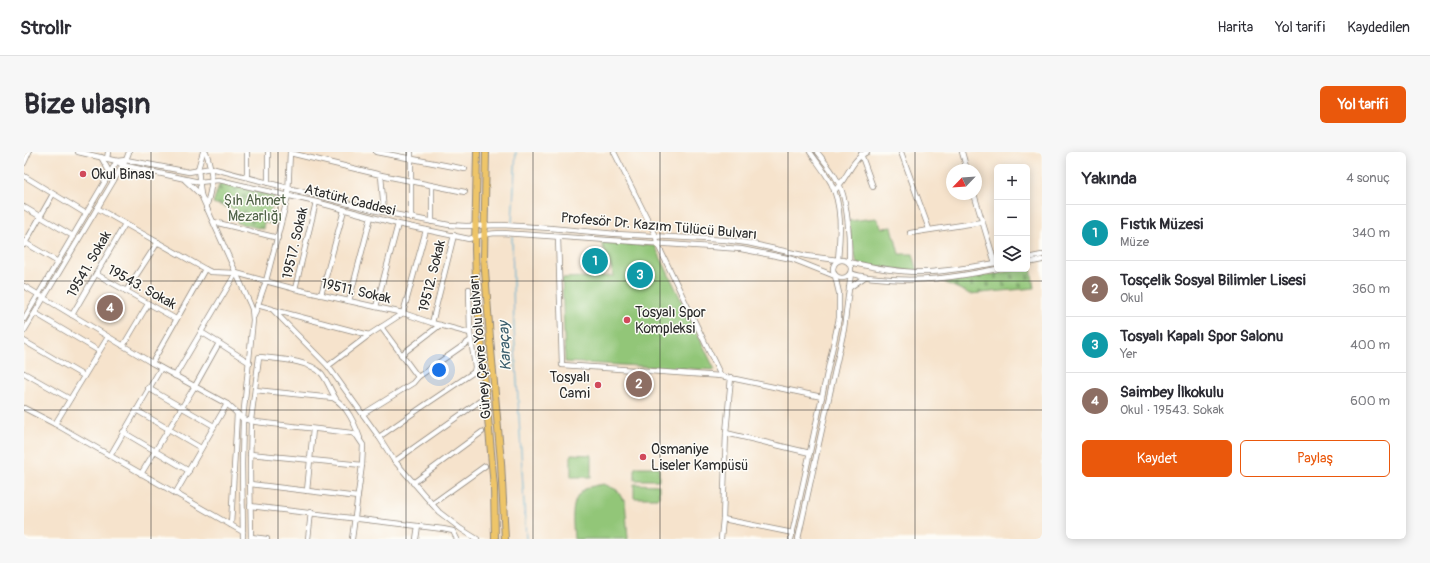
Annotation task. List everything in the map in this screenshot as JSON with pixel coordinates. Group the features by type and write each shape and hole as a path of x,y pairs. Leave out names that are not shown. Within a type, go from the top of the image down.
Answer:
{"highway":[{"name":"Güney Çevre Yolu Bulvarı","path":"477,152 476,281 494,487 495,539"},
{"name":"Güney Çevre Yolu Bulvarı","path":"486,152 484,257 501,462 505,539"}],"street":[{"path":"24,163 29,152"},
{"name":"Atatürk Caddesi","path":"78,152 117,161 126,160 189,172 198,169 211,168 411,218 449,225 485,225"},
{"path":"107,159 108,152"},
{"path":"24,331 126,160 129,152"},
{"path":"204,152 211,168 212,180 212,188 206,208"},
{"path":"204,152 198,169 201,195 236,273 255,307"},
{"path":"247,152 247,177"},
{"path":"268,152 268,183"},
{"path":"243,539 243,419 250,363 253,320 255,307 266,281 290,188 290,152 381,175 465,192"},
{"path":"376,152 465,169"},
{"path":"411,152 411,218"},
{"path":"614,152 656,236 657,243 722,376"},
{"path":"791,539 839,318 839,293 833,268 838,260 840,242 840,223 837,198 831,183 810,152"},
{"path":"798,539 844,329 852,268 849,262 844,199 837,179 817,152"},
{"path":"834,191 840,186 861,153 867,152"},
{"path":"901,152 929,229"},
{"path":"962,152 965,164"},
{"path":"861,153 873,187"},
{"path":"101,157 110,172"},
{"path":"24,319 117,161"},
{"name":"Atatürk Caddesi","path":"117,161 122,165 199,182 219,180 316,202 398,224 469,239 485,234"},
{"path":"381,175 384,212"},
{"path":"24,176 85,213"},
{"path":"184,179 201,195"},
{"path":"432,186 432,222"},
{"path":"54,194 25,243 58,262"},
{"path":"976,200 994,257"},
{"name":"19517. Sokak","path":"295,289 316,202"},
{"path":"24,207 73,236"},
{"name":"19511. Sokak","path":"97,208 212,272 236,273 295,289 403,313 432,323 470,333"},
{"path":"321,295 344,210"},
{"path":"349,301 371,217"},
{"path":"214,222 278,238"},
{"path":"910,233 982,222"},
{"name":"19541. Sokak","path":"72,315 126,224"},
{"path":"376,307 398,224"},
{"name":"Profesör Dr. Kazım Tülücü Bulvarı","path":"485,225 550,228 748,243 807,256 838,260"},
{"path":"328,366 369,335 403,313 426,230"},
{"name":"Profesör Dr. Kazım Tülücü Bulvarı","path":"485,234 502,233 742,249 792,259 836,276"},
{"name":"19512. Sokak","path":"432,323 454,236"},
{"path":"558,237 562,365 731,377 822,397"},
{"path":"126,291 158,242"},
{"path":"829,259 838,252"},
{"path":"849,255 857,264"},
{"path":"1030,257 1042,255"},
{"path":"838,260 843,259 849,262 883,269 928,272 994,263"},
{"path":"1030,262 1042,260"},
{"path":"152,363 205,269"},
{"path":"851,273 865,277 900,281 917,281 974,274 994,270"},
{"path":"175,376 236,273"},
{"path":"836,276 844,278 851,273"},
{"name":"19543. Sokak","path":"96,274 176,319"},
{"path":"849,288 865,277"},
{"path":"24,286 152,363 227,404 243,419 352,433 357,436 362,445"},
{"path":"379,438 433,399 472,375 475,367 470,333 469,289"},
{"path":"123,346 148,304"},
{"path":"255,307 272,309 369,335"},
{"path":"272,309 328,366 395,461 413,483 439,512 477,539"},
{"path":"35,313 99,351"},
{"path":"401,355 440,325"},
{"path":"381,327 418,377"},
{"path":"201,332 250,363"},
{"path":"55,424 108,337"},
{"path":"24,340 84,376"},
{"path":"363,414 413,383 418,377 471,340"},
{"path":"141,474 195,386 219,343"},
{"path":"267,539 251,538 251,420 259,357 305,364 313,367 321,373 336,399 354,424 362,445 362,465 352,539"},
{"path":"110,456 148,388 161,368"},
{"path":"24,373 70,399"},
{"path":"721,539 726,433 731,377"},
{"path":"148,388 214,426"},
{"path":"255,390 336,399"},
{"path":"395,461 480,401"},
{"path":"175,494 227,404"},
{"path":"24,408 55,424 243,532"},
{"path":"136,410 202,448"},
{"path":"231,525 237,413"},
{"path":"307,491 313,428"},
{"path":"123,432 188,470"},
{"path":"413,483 468,444 482,432"},
{"path":"726,433 810,453"},
{"path":"250,454 362,465"},
{"path":"234,465 242,467"},
{"path":"432,504 485,466"},
{"path":"250,484 358,497"},
{"path":"250,506 311,512 453,531 457,539"},
{"path":"308,539 311,512"},
{"path":"723,519 793,533"},
{"path":"416,539 418,526"}],"green space":[{"name":"Şıh Ahmet Mezarlığı","path":"220,182 274,195 269,224 264,222 263,229 237,223 239,211 213,203"},
{"path":"876,218 882,228 892,227 899,254 913,254 918,272 857,264 850,233 849,221"},
{"name":"Tosyalı Spor Kompleksi","path":"601,242 655,246 715,370 565,362 562,278 614,276"},
{"path":"1030,268 1034,288 970,294 944,282 1006,272 1030,272"},
{"path":"571,454 591,455 591,477 571,477"},
{"path":"635,467 659,467 659,480 635,480"},
{"path":"604,484 617,490 623,500 625,500 628,539 574,539 573,511 576,499 585,489"},
{"path":"634,484 659,485 659,498 634,498"}],"waterway":[{"name":"Karaçay","path":"512,223 516,152"},
{"name":"Karaçay","path":"512,236 514,329 526,539"}],"place":[{"name":"Okul Binası","path":"83,174"},
{"name":"Fıstık Müzesi","path":"595,261"},
{"name":"Tosyalı Kapalı Spor Salonu","path":"640,275"},
{"name":"Saimbey İlkokulu","path":"110,308"},
{"name":"Tosyalı Spor Kompleksi","path":"627,320"},
{"name":"Tosçelik Sosyal Bilimler Lisesi","path":"639,384"},
{"name":"Tosyalı Cami","path":"598,385"},
{"name":"Osmaniye Liseler Kampüsü","path":"643,457"}]}
